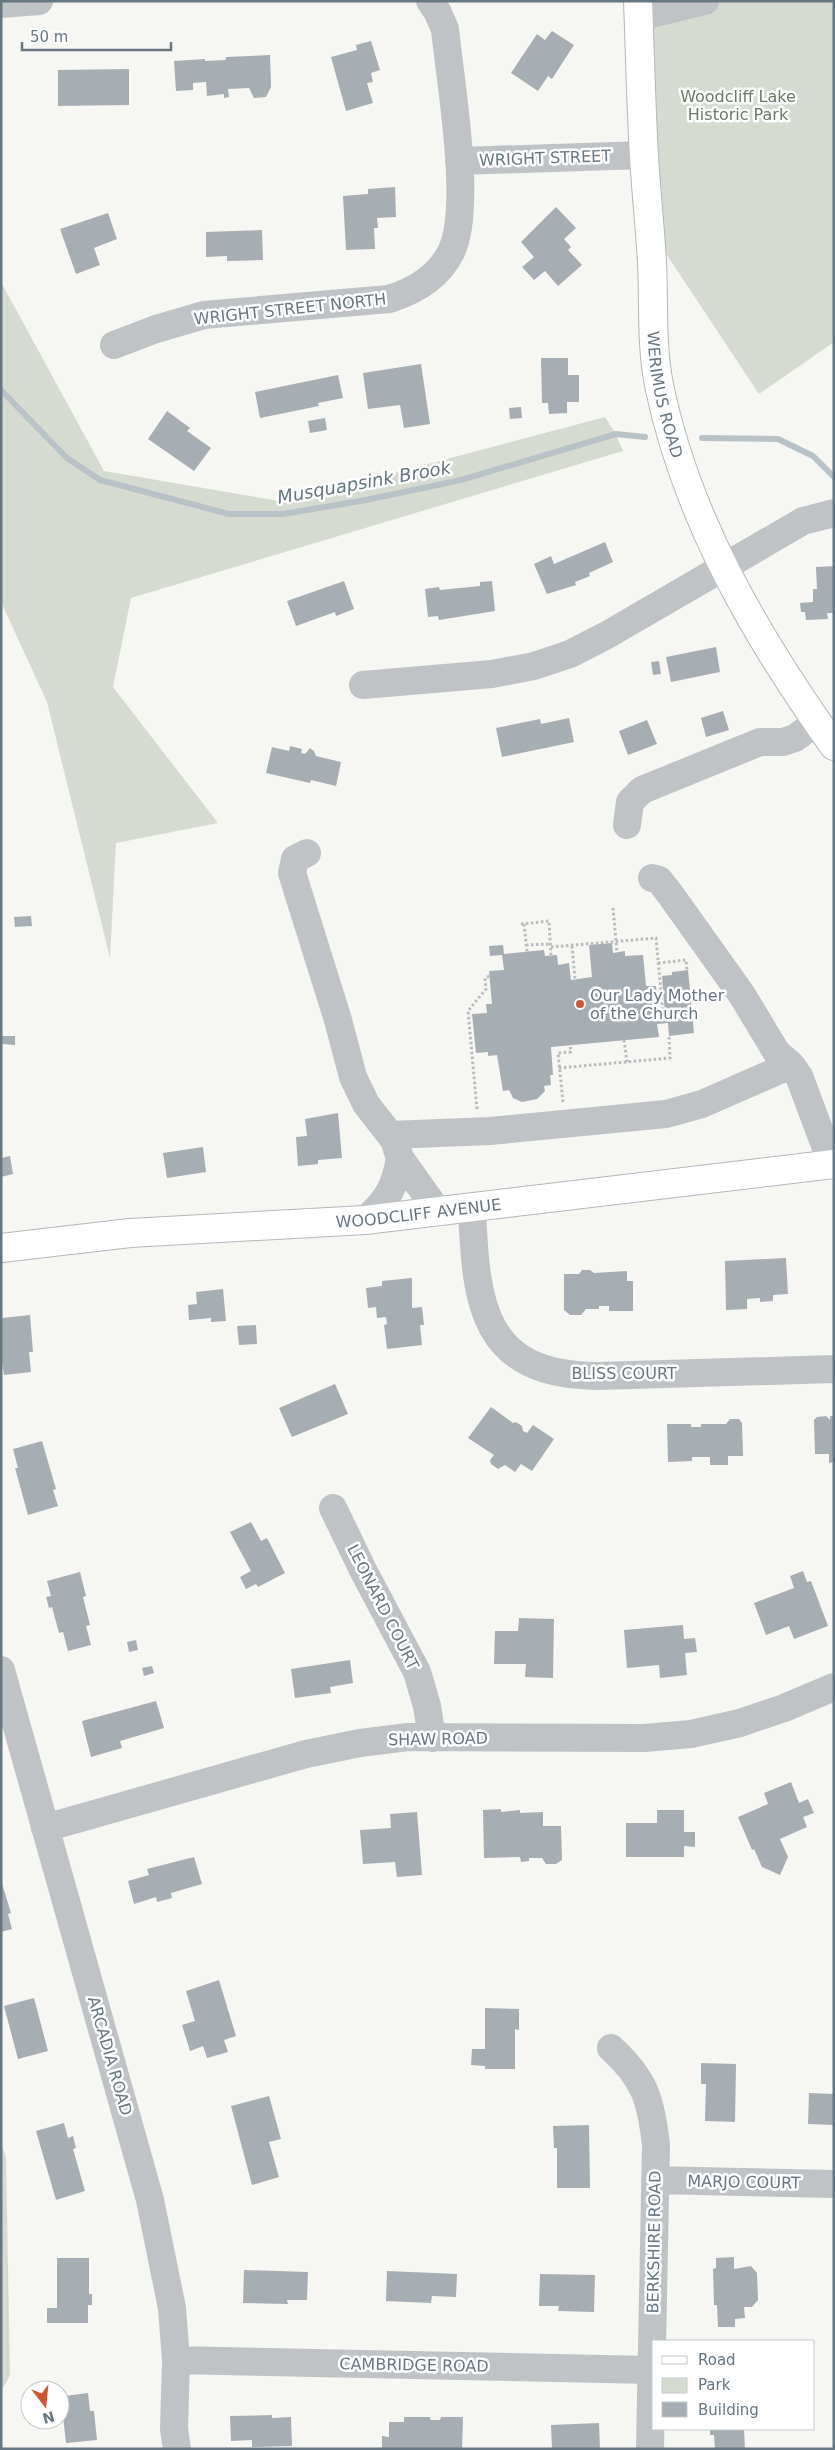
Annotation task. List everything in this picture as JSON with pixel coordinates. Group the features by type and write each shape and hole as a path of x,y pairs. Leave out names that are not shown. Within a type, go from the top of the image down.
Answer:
{"main road":[{"name":"WERIMUS ROAD","path":"639,9 644,154 652,264 652,319 658,382 676,448 693,498 722,568 742,604 834,746"},
{"name":"WOODCLIFF AVENUE","path":"1,1248 130,1233 365,1220 472,1209 833,1164"}],"street":[{"path":"1,4 39,1"},
{"name":"WRIGHT STREET","path":"430,1 445,29 459,161 644,154"},
{"path":"639,9 705,1"},
{"name":"WRIGHT STREET NORTH","path":"114,345 156,329 204,315 389,300 408,294 423,285 440,269 451,252 458,232 459,161"},
{"path":"363,685 492,674 534,666 570,654 607,635 803,521 834,513"},
{"path":"627,825 630,802 642,790 760,742 783,742 795,738 817,722"},
{"path":"307,853 294,859 292,866 297,891 336,1013 353,1077 366,1104 434,1206 443,1212"},
{"path":"652,878 659,880 670,894 742,995 777,1053 790,1065 803,1085 833,1164"},
{"path":"395,1146 479,1132 666,1114 702,1104 790,1065"},
{"path":"365,1220 381,1205 391,1192 395,1146"},
{"name":"BLISS COURT","path":"472,1209 475,1274 485,1315 506,1346 524,1360 543,1370 571,1375 598,1376 834,1369"},
{"name":"LEONARD COURT","path":"333,1508 364,1572 417,1672 427,1706 432,1738"},
{"name":"ARCADIA ROAD","path":"1,1670 150,2200 172,2308 176,2360 174,2429 177,2449"},
{"name":"SHAW ROAD","path":"45,1828 306,1754 360,1743 408,1737 644,1738 691,1734 740,1723 784,1708 834,1687"},
{"name":"BERKSHIRE ROAD","path":"611,2048 629,2065 642,2084 652,2110 656,2145 652,2340"},
{"name":"MARJO COURT","path":"655,2180 834,2184"},
{"name":"CAMBRIDGE ROAD","path":"176,2360 652,2370"},
{"name":"BERKSHIRE ROAD","path":"650,2449 652,2370"}],"path":[{"path":"613,908 617,952"},
{"path":"527,952 522,924 549,921 551,956"},
{"path":"526,945 572,946 656,938 663,1014"},
{"path":"572,946 575,979"},
{"path":"658,963 686,960 687,970"},
{"path":"479,1132 468,1012 486,989 485,978 490,976"},
{"path":"559,1068 670,1058 669,1036"},
{"path":"624,1040 627,1062"},
{"path":"563,1108 558,1053 571,1052 570,1045"}],"green space":[{"name":"Woodcliff Lake Historic Park","path":"638,1 834,1 834,342 759,394 649,228"},
{"path":"1,282 104,471 285,502 605,417 616,434 623,451 131,598 113,687 218,823 116,843 110,958 47,702 1,602"},
{"path":"1,2143 6,2157 10,2375 1,2392"}],"building":[{"path":"552,31 574,45 552,79 548,76 538,91 511,73 537,34 545,40"},
{"path":"371,41 380,70 371,73 373,82 367,83 373,103 346,111 331,57 357,50 356,45"},
{"path":"270,55 271,87 266,97 254,98 249,88 228,89 229,97 224,98 224,94 207,96 206,82 193,83 193,90 176,91 174,61 226,60 226,57"},
{"path":"129,69 129,105 58,106 58,70"},
{"path":"395,187 396,217 377,218 378,228 374,228 375,249 346,250 343,196 368,194 368,189"},
{"path":"556,207 576,228 564,239 571,247 568,250 582,265 558,286 545,271 534,280 522,267 534,257 521,242"},
{"path":"108,213 117,239 94,248 100,265 76,274 60,229"},
{"path":"262,230 263,260 227,261 227,256 206,257 206,232"},
{"path":"541,358 568,358 568,375 579,375 579,402 567,402 567,413 549,414 548,403 542,403"},
{"path":"421,364 430,424 404,428 400,405 368,409 363,373"},
{"path":"338,375 343,398 318,403 319,406 260,418 255,392"},
{"path":"521,407 522,418 510,419 509,408"},
{"path":"167,411 190,428 187,431 211,448 194,471 148,439"},
{"path":"325,418 327,430 310,433 308,421"},
{"path":"605,542 613,562 589,573 590,576 575,582 576,585 547,594 534,564 551,556 554,564"},
{"path":"834,566 834,613 827,613 828,619 806,620 805,612 801,612 800,603 813,602 813,589 817,589 816,567"},
{"path":"344,581 354,609 336,616 335,612 296,626 287,601"},
{"path":"492,581 495,611 439,620 438,616 428,617 425,589 439,587 440,590 480,586 480,582"},
{"path":"716,647 720,672 671,682 666,657"},
{"path":"659,661 661,674 653,675 651,662"},
{"path":"723,711 729,730 706,737 701,718"},
{"path":"569,718 574,742 502,757 496,728 540,719 541,724"},
{"path":"647,720 657,744 628,755 619,731"},
{"path":"290,746 302,749 301,753 305,754 310,748 316,756 341,762 336,786 311,780 310,783 266,773 272,747 289,751"},
{"path":"31,916 32,926 15,927 14,917"},
{"path":"612,943 613,953 625,951 625,956 643,955 646,986 656,986 659,1015 665,1014 662,976 672,975 672,972 688,970 694,1033 669,1036 668,1023 657,1024 659,1037 551,1047 553,1075 550,1075 551,1085 544,1086 545,1091 537,1099 522,1102 513,1098 509,1090 503,1091 497,1055 488,1056 488,1052 476,1053 472,1014 487,1013 486,1004 492,1004 489,971 504,970 502,955 490,956 489,946 503,945 504,954 544,950 545,956 557,955 558,965 569,963 571,980 592,977 589,945"},
{"path":"2,1036 15,1036 15,1045 2,1044"},
{"path":"338,1113 342,1158 318,1160 318,1164 298,1166 296,1137 307,1136 305,1119"},
{"path":"203,1147 206,1172 167,1178 163,1153"},
{"path":"10,1156 13,1174 1,1177 1,1158"},
{"path":"786,1258 788,1294 773,1295 773,1301 760,1302 760,1298 747,1299 747,1309 726,1310 725,1261"},
{"path":"582,1270 590,1270 594,1273 627,1271 627,1281 633,1281 633,1311 609,1311 609,1306 599,1306 599,1309 586,1309 581,1315 570,1315 564,1310 564,1274 579,1274"},
{"path":"412,1278 412,1308 422,1307 424,1325 420,1325 422,1345 387,1349 384,1325 387,1324 386,1317 377,1318 376,1307 368,1308 366,1288 382,1286 382,1281"},
{"path":"223,1289 226,1321 211,1322 211,1318 189,1320 188,1305 197,1304 196,1292"},
{"path":"30,1315 33,1352 29,1352 31,1372 4,1375 1,1355 2,1318"},
{"path":"256,1325 257,1344 239,1345 237,1326"},
{"path":"335,1384 348,1414 292,1437 279,1408"},
{"path":"491,1407 513,1423 516,1422 522,1426 523,1431 527,1433 533,1425 554,1439 532,1471 521,1464 515,1472 505,1465 498,1469 491,1464 490,1460 494,1455 468,1438"},
{"path":"826,1416 830,1420 830,1416 834,1416 834,1462 829,1463 829,1454 815,1454 814,1420 817,1417"},
{"path":"730,1419 739,1419 742,1423 743,1456 728,1456 728,1465 710,1465 710,1457 692,1457 692,1461 668,1462 667,1424 691,1424 691,1427 701,1427 701,1424 726,1424"},
{"path":"42,1441 56,1489 53,1490 58,1506 28,1515 15,1468 18,1468 13,1449"},
{"path":"251,1522 261,1541 267,1538 285,1573 258,1587 256,1584 246,1589 240,1577 251,1571 230,1532"},
{"path":"803,1571 807,1582 811,1581 828,1626 794,1639 789,1626 766,1635 754,1603 794,1588 790,1576"},
{"path":"80,1572 86,1596 83,1597 90,1625 86,1626 91,1645 68,1651 63,1632 59,1633 52,1607 49,1608 46,1597 51,1596 47,1581"},
{"path":"519,1618 554,1619 553,1678 525,1677 526,1664 494,1664 495,1631 518,1631"},
{"path":"683,1625 684,1639 695,1638 697,1652 685,1653 687,1675 660,1678 659,1665 627,1668 624,1630"},
{"path":"136,1640 138,1650 129,1652 127,1642"},
{"path":"350,1660 353,1683 330,1687 331,1693 295,1698 291,1669"},
{"path":"152,1666 154,1673 144,1676 142,1668"},
{"path":"156,1701 164,1728 120,1741 122,1748 91,1757 82,1721"},
{"path":"791,1782 799,1803 808,1799 814,1813 803,1817 807,1827 780,1839 788,1857 780,1875 762,1867 754,1849 752,1850 738,1817 768,1804 764,1793"},
{"path":"501,1809 501,1812 520,1810 520,1813 543,1812 543,1826 561,1826 562,1860 556,1864 546,1864 542,1858 529,1858 529,1861 521,1862 520,1857 484,1858 483,1810"},
{"path":"657,1810 684,1810 684,1832 695,1832 695,1847 684,1846 684,1857 626,1857 626,1823 657,1823"},
{"path":"417,1812 422,1875 397,1877 395,1862 363,1864 360,1830 391,1828 390,1814"},
{"path":"194,1857 202,1884 171,1893 172,1898 157,1902 156,1897 134,1904 128,1881 149,1875 147,1869"},
{"path":"1,1880 11,1913 8,1914 12,1929 1,1932"},
{"path":"219,1980 236,2036 224,2040 228,2052 207,2058 203,2046 190,2051 182,2025 195,2021 186,1991"},
{"path":"34,1998 48,2051 18,2059 4,2006"},
{"path":"485,2008 519,2009 519,2030 515,2029 515,2069 485,2069 485,2066 471,2065 472,2049 485,2049"},
{"path":"701,2063 736,2064 735,2122 705,2121 706,2084 701,2084"},
{"path":"809,2093 834,2094 834,2125 808,2124"},
{"path":"269,2096 281,2139 269,2142 279,2177 252,2185 231,2106"},
{"path":"64,2123 68,2138 73,2136 76,2148 73,2149 85,2191 56,2200 36,2131"},
{"path":"589,2125 590,2188 557,2188 557,2148 554,2148 553,2126"},
{"path":"734,2257 734,2269 751,2266 757,2273 758,2300 752,2307 744,2307 745,2318 735,2319 735,2327 718,2327 717,2305 714,2305 713,2269 716,2268 716,2258"},
{"path":"57,2258 89,2258 89,2294 92,2294 92,2305 88,2305 88,2323 47,2323 47,2308 57,2308"},
{"path":"244,2270 308,2272 307,2300 287,2300 288,2304 243,2303"},
{"path":"387,2271 457,2274 456,2297 432,2296 431,2303 386,2301"},
{"path":"540,2274 595,2275 594,2312 558,2311 559,2306 539,2306"},
{"path":"88,2393 90,2411 94,2411 97,2440 66,2443 65,2430 70,2430 70,2395"},
{"path":"272,2415 272,2418 291,2417 292,2446 252,2447 252,2440 231,2441 230,2416"},
{"path":"404,2417 430,2417 430,2420 440,2420 441,2417 463,2417 462,2449 382,2449 382,2436 389,2437 389,2422 404,2422"},
{"path":"599,2423 600,2449 552,2449 551,2425"},
{"path":"710,2430 744,2430 745,2449 715,2449 714,2435 710,2435"}],"waterway":[{"name":"Musquapsink Brook","path":"1,390 67,458 100,480 229,514 283,514 366,500 461,480 616,434 645,437"},
{"name":"Musquapsink Brook","path":"702,438 778,439 813,456 834,477"}],"place":[{"name":"Our Lady Mother of the Church","path":"580,1004"}]}
